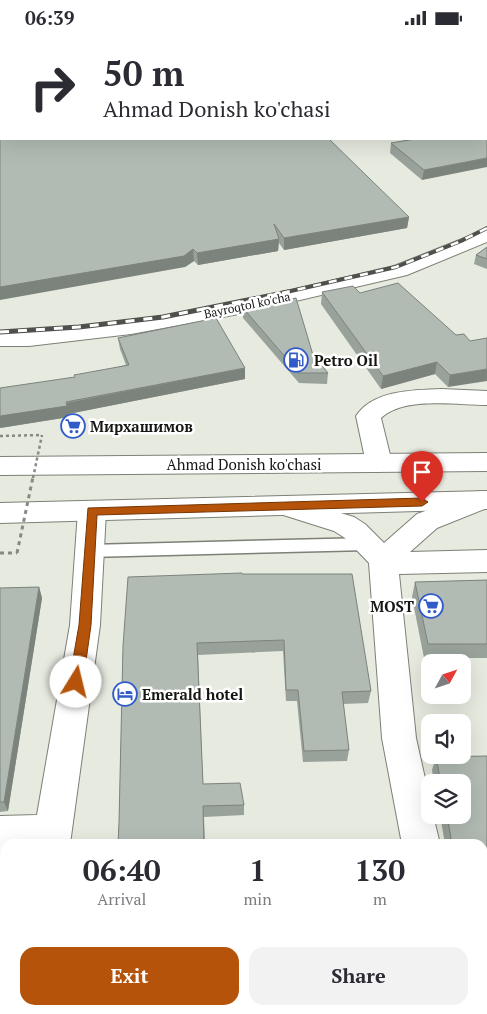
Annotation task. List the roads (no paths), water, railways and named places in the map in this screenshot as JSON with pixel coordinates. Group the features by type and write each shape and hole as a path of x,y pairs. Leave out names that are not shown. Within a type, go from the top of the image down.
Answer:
{"street":[{"name":"Bayroqtol ko'cha","path":"0,339 29,339 131,328 244,307 400,271 487,235"},
{"path":"379,463 368,416 381,404 415,398 487,398"},
{"name":"Ahmad Donish ko'chasi","path":"0,466 487,462"},
{"path":"0,513 483,500"},
{"path":"378,556 427,521 483,500"},
{"path":"287,505 344,524 355,531 378,556 399,738 420,839"},
{"path":"0,834 51,838 85,625 92,511"},
{"path":"378,556 487,561"}],"lane":[{"path":"89,551 378,556"}],"railway":[{"path":"282,293 396,267 461,241 487,228"},
{"path":"0,332 79,327 163,317 288,292"}],"place":[{"name":"Petro Oil","path":"296,360"},
{"name":"Мирхашимов","path":"73,426"},
{"name":"MOST","path":"431,606"},
{"name":"Emerald hotel","path":"125,694"}]}
